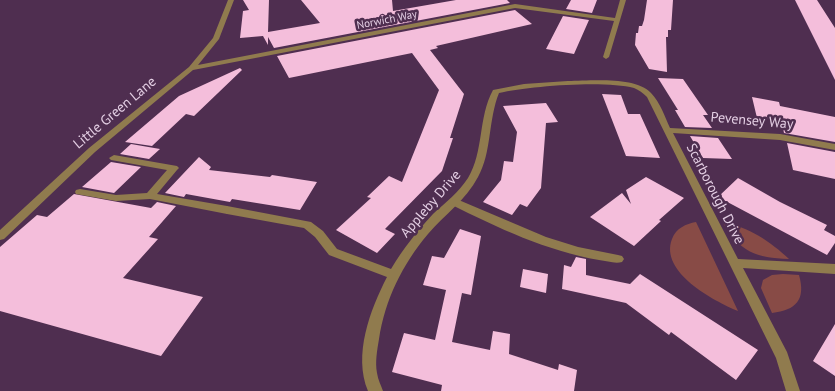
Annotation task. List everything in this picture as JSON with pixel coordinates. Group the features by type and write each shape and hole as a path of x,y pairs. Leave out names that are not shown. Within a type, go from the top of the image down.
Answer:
{"street":[{"name":"Little Green Lane","path":"0,236 92,150 191,68 216,39 231,0"},
{"path":"606,57 623,0"},
{"name":"Norwich Way","path":"191,68 514,6 617,20"},
{"name":"Scarborough Drive","path":"559,85 614,84 639,87 650,96 782,357 793,391"},
{"name":"Appleby Drive","path":"376,391 370,381 369,359 374,323 392,274 414,243 454,202 473,178 479,162 496,92 510,88 559,85"},
{"name":"Pevensey Way","path":"666,130 780,137 835,147"},
{"path":"114,158 174,168 150,196"},
{"path":"80,192 116,198 150,196 307,225 314,229 333,252 392,274"},
{"path":"454,202 507,227 543,240 574,250 618,259"},
{"path":"735,263 835,269"}],"shaded area":[{"path":"696,222 738,311 703,293 681,274 673,263 670,251 674,235 682,227"},
{"path":"723,223 750,231 775,247 789,259 767,257 750,252 736,241"},
{"path":"772,275 799,275 801,284 800,297 793,306 780,312 772,313 761,288 763,280"}],"building":[{"path":"243,0 269,0 268,32 320,23 301,0 392,0 393,11 456,0 507,0 510,3 274,48 268,37 268,45 263,36 240,38 243,11 249,10"},
{"path":"571,0 597,0 592,13 566,9"},
{"path":"647,0 673,0 671,30 668,30 668,37 666,37 667,72 649,69 635,45 636,33 638,33 639,26 642,26 644,20"},
{"path":"795,0 817,0 835,28 835,80"},
{"path":"515,10 532,24 436,46 438,48 430,50 464,94 450,138 453,138 442,171 385,229 395,234 377,253 336,230 371,198 367,197 389,176 402,182 439,90 412,53 289,78 277,56"},
{"path":"563,16 589,20 574,54 546,49"},
{"path":"240,68 242,70 194,116 186,114 152,146 125,142 179,96"},
{"path":"658,78 683,79 708,115 703,115 712,128 685,127 675,110 678,110"},
{"path":"602,94 621,95 628,114 640,114 660,158 626,156"},
{"path":"752,97 779,102 780,106 835,117 835,142 784,133 781,119 757,118"},
{"path":"546,103 558,122 546,123 541,188 527,207 520,204 512,215 483,202 501,180 504,161 513,162 517,132 503,106"},
{"path":"690,136 718,138 732,159 703,158"},
{"path":"787,143 835,152 835,179 793,170"},
{"path":"131,144 160,149 149,159 120,154"},
{"path":"199,157 211,167 209,170 270,177 272,175 317,182 300,210 232,199 230,202 186,194 184,197 165,193"},
{"path":"111,162 141,167 114,193 82,187"},
{"path":"646,177 684,198 634,246 590,217 622,193 631,204 626,190"},
{"path":"738,178 780,202 827,225 824,230 835,236 835,243 827,255 718,197"},
{"path":"74,194 151,208 157,202 176,206 149,237 158,239 123,278 203,297 161,356 0,311 0,247 37,215 47,217"},
{"path":"460,229 481,236 471,295 462,293 452,342 490,350 493,331 510,334 509,354 558,370 559,364 577,370 574,391 441,391 442,385 392,372 404,333 435,340 446,290 423,285 432,256 444,258"},
{"path":"576,257 586,259 586,275 630,284 640,274 758,350 736,380 671,332 669,335 626,303 562,289 564,265 571,267"},
{"path":"523,269 548,274 546,293 520,287"},
{"path":"835,324 835,376 813,361"}]}
